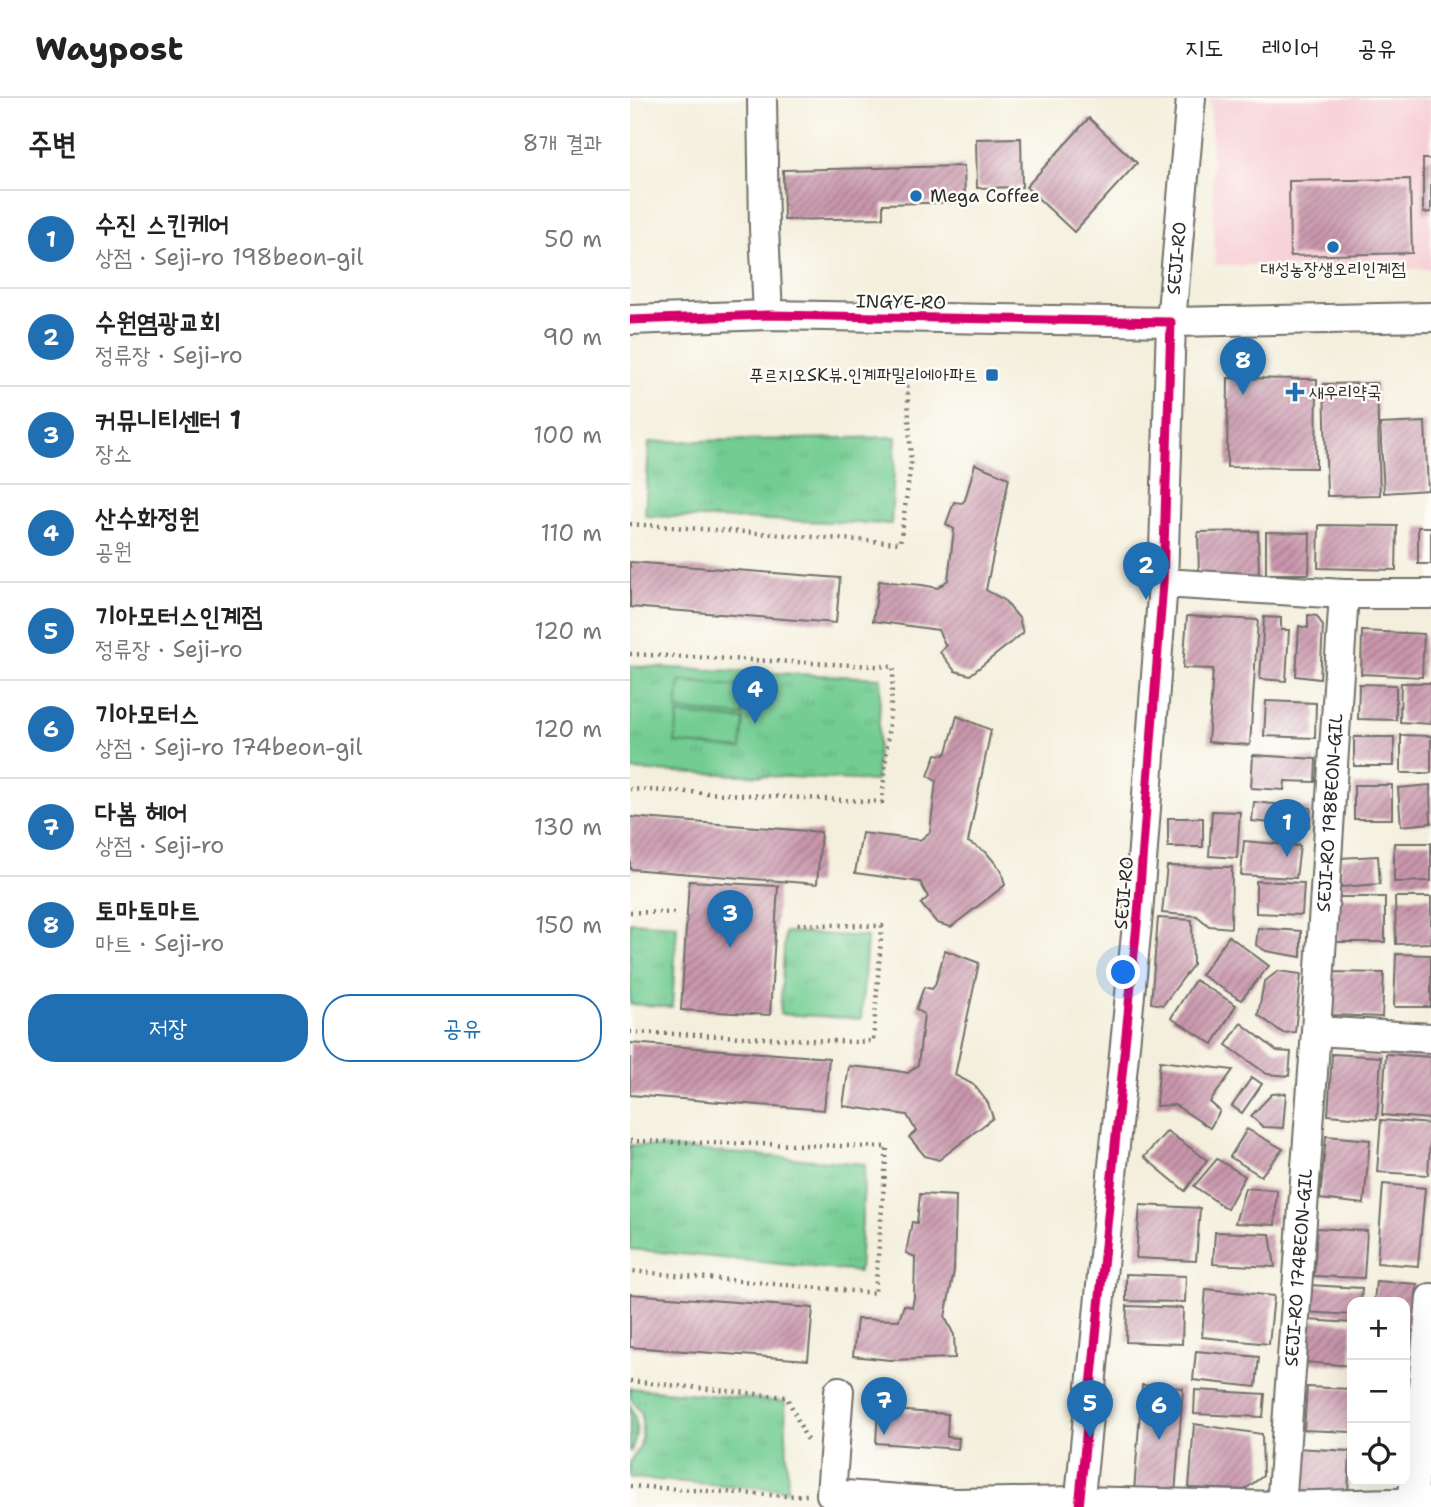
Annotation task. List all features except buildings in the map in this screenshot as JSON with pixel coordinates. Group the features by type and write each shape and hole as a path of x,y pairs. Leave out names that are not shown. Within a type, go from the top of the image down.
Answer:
{"street":[{"path":"762,98 768,315"},
{"name":"SEJI-RO","path":"1079,1504 1137,928 1163,583 1171,322 1191,98"},
{"name":"INGYE-RO","path":"630,320 768,315 1171,322 1431,317"},
{"path":"1163,583 1344,594 1431,594"},
{"name":"SEJI-RO 198BEON-GIL","path":"1316,1031 1344,594"},
{"path":"1316,1031 1431,1038"},
{"name":"SEJI-RO 174BEON-GIL","path":"1281,1506 1316,1031"},
{"path":"839,1391 830,1500 1281,1506 1418,1503 1431,1298"}],"path":[{"path":"630,524 900,543 911,464 907,376"},
{"path":"630,654 894,667 882,802 630,789"},
{"path":"630,912 678,913"},
{"path":"630,1032 873,1041 882,926 795,924"},
{"path":"630,1140 887,1147 875,1293 630,1271"},
{"path":"630,1381 787,1397 809,1445"},
{"path":"630,1486 830,1500"}],"shaded area":[{"path":"1210,98 1431,98 1431,269 1215,265"}],"green space":[{"path":"896,437 891,524 645,516 649,442"},
{"path":"630,666 881,678 876,781 630,770"},
{"path":"680,681 746,687 743,716 677,710"},
{"path":"678,714 744,720 741,749 675,743"},
{"path":"630,922 677,925 672,1007 630,1004"},
{"path":"785,932 867,937 861,1019 780,1014"},
{"path":"630,1145 865,1164 859,1272 630,1249"},
{"path":"630,1388 785,1402 788,1490 630,1478 630,1462 640,1447 642,1414 630,1397"},
{"path":"630,1405 636,1429 630,1453"}],"cycle path":[{"path":"630,320 768,315 1171,322 1163,583 1138,914 1079,1507"}],"place":[{"name":"Mega Coffee","path":"916,196"},
{"name":"대성농장생오리인계점","path":"1333,247"},
{"name":"푸르지오SK뷰.인계파밀리에아파트","path":"992,375"},
{"name":"새우리약국","path":"1295,392"},
{"name":"토마토마트","path":"1243,395"},
{"name":"수원염광교회","path":"1146,600"},
{"name":"산수화정원","path":"755,724"},
{"name":"수진 스킨케어","path":"1287,857"},
{"name":"커뮤니티센터 1","path":"730,948"},
{"name":"다봄 헤어","path":"884,1435"},
{"name":"기아모터스인계점","path":"1090,1438"},
{"name":"기아모터스","path":"1159,1440"}]}
